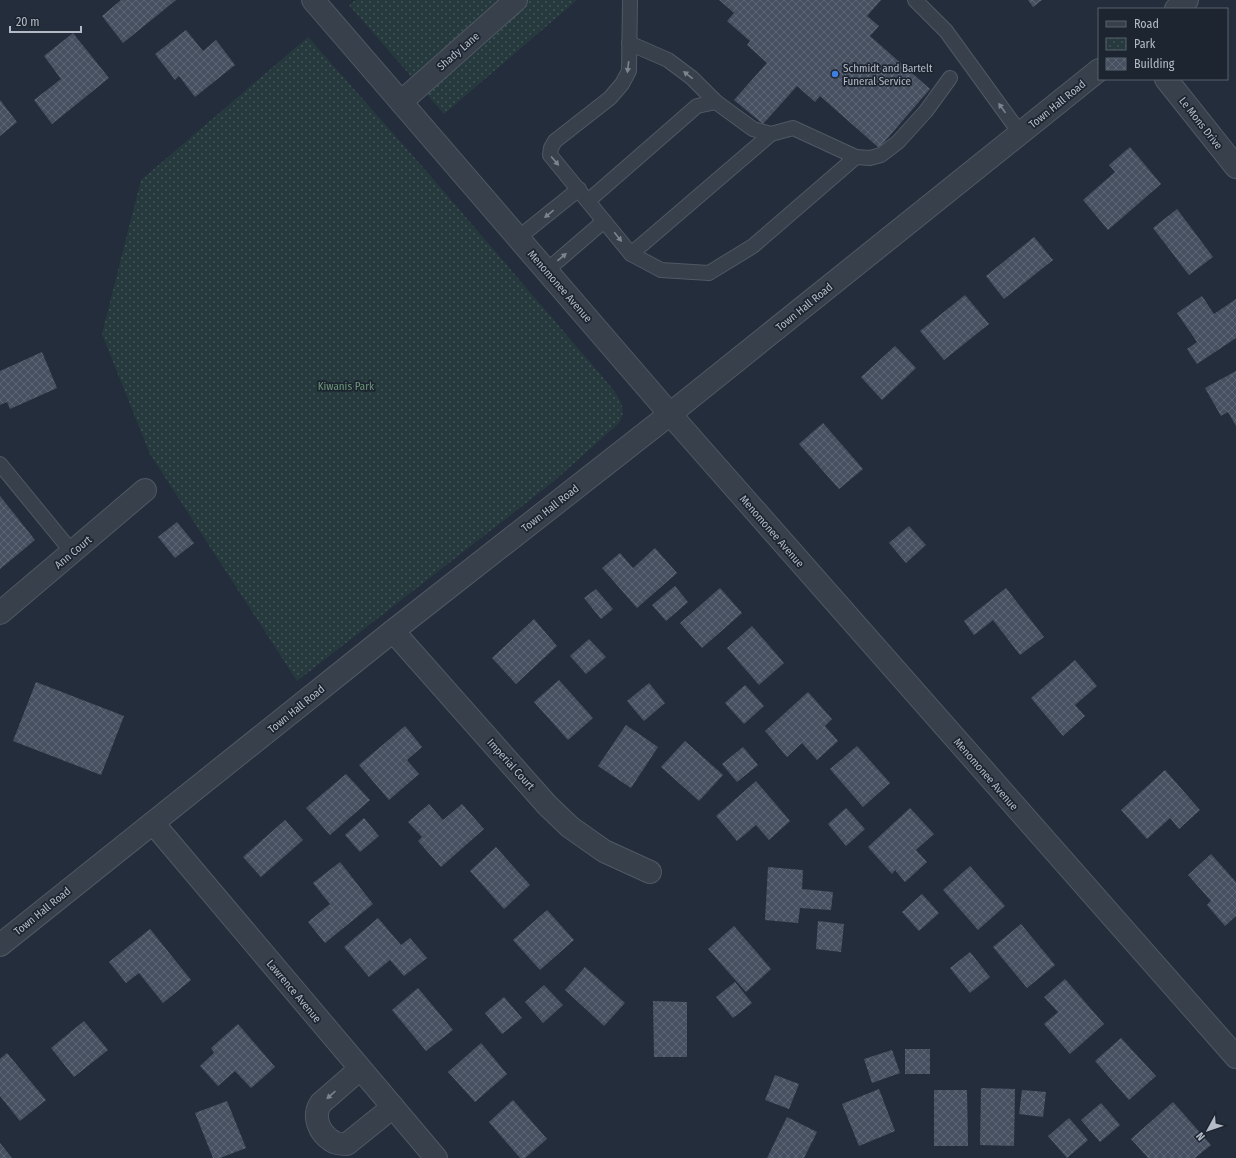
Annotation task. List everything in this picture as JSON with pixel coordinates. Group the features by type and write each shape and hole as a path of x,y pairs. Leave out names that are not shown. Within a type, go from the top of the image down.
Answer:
{"street":[{"name":"Menomonee Avenue","path":"313,0 670,414 1236,1057"},
{"name":"Shady Lane","path":"400,102 516,0"},
{"path":"1177,8 1187,0"},
{"name":"Town Hall Road","path":"0,945 393,631 670,414 1098,71"},
{"name":"Le Mons Drive","path":"1167,80 1236,167"},
{"name":"Ann Court","path":"0,612 145,490"},
{"name":"Imperial Court","path":"393,631 547,805 570,827 604,851 650,872"},
{"name":"Lawrence Avenue","path":"153,823 436,1158"},
{"path":"360,1068 317,1109 316,1117 321,1131 332,1142 347,1144 393,1107"}],"lane":[{"path":"630,0 629,71 622,84 610,98 555,141 551,148 550,155 631,254 661,270 709,273 753,246 856,157"},
{"path":"915,0 946,31 1020,133"},
{"path":"629,43 668,60 692,78 716,102 753,129 771,134"},
{"path":"631,254 771,134 793,128 856,157 870,158 881,155 898,142 926,110 950,78"},
{"path":"588,201 697,106 716,102"},
{"path":"518,238 579,189"},
{"path":"546,271 604,221"},
{"path":"0,464 72,552"}],"green space":[{"path":"356,0 577,0 444,114 349,5"},
{"name":"Kiwanis Park","path":"308,37 428,173 600,374 618,397 623,410 619,423 553,482 297,681 150,454 102,334 141,180"}],"building":[{"path":"121,0 176,0 123,43 102,16"},
{"name":"Schmidt and Bartelt Funeral Service","path":"719,0 881,0 867,16 879,26 870,36 930,89 879,148 820,96 815,102 797,86 763,124 734,100 767,63 747,45 750,41 727,21 734,13"},
{"path":"1028,0 1042,0 1033,7"},
{"path":"186,30 203,51 216,40 235,65 195,97 179,76 175,80 155,54"},
{"path":"73,33 109,78 52,124 34,100 61,79 44,56"},
{"path":"0,100 17,122 0,136"},
{"path":"1130,147 1161,184 1108,230 1083,200 1115,172 1109,165"},
{"path":"1177,209 1213,257 1189,275 1153,228"},
{"path":"1034,237 1053,260 1004,299 986,276"},
{"path":"965,295 989,324 944,360 920,331"},
{"path":"1202,296 1214,314 1236,299 1236,338 1197,364 1187,349 1197,342 1177,313"},
{"path":"895,346 916,368 882,400 861,377"},
{"path":"42,352 57,388 10,409 7,402 0,405 0,371"},
{"path":"1236,371 1236,426 1228,412 1221,416 1205,388"},
{"path":"823,423 863,469 839,489 799,444"},
{"path":"0,496 35,540 0,569"},
{"path":"177,522 194,543 175,558 158,537"},
{"path":"909,526 926,545 906,563 889,543"},
{"path":"655,548 677,573 637,608 602,568 620,553 633,568"},
{"path":"675,586 688,602 666,621 652,605"},
{"path":"720,588 742,613 702,648 680,623"},
{"path":"1006,588 1044,637 1020,655 993,620 974,635 964,621"},
{"path":"596,589 613,609 601,619 584,598"},
{"path":"534,619 557,646 516,684 492,658"},
{"path":"752,626 784,663 759,685 727,648"},
{"path":"589,639 606,657 586,674 570,656"},
{"path":"1075,660 1097,686 1075,705 1085,716 1063,736 1031,698"},
{"path":"559,680 593,718 568,740 534,702"},
{"path":"36,682 124,716 101,775 13,741"},
{"path":"649,683 665,703 644,721 627,701"},
{"path":"745,685 764,706 744,724 725,703"},
{"path":"808,692 832,719 825,726 838,741 817,760 802,743 787,757 765,731"},
{"path":"626,725 658,747 631,788 598,766"},
{"path":"405,726 422,747 407,760 419,774 389,800 359,765"},
{"path":"685,741 723,775 699,801 661,767"},
{"path":"857,746 890,783 863,807 830,769"},
{"path":"743,747 758,765 737,782 722,764"},
{"path":"1165,770 1200,810 1179,829 1170,818 1147,839 1121,810"},
{"path":"346,774 370,800 330,835 306,808"},
{"path":"756,781 790,821 769,840 756,825 737,841 716,816"},
{"path":"429,804 443,820 462,804 484,829 441,867 418,841 422,837 408,822"},
{"path":"846,808 865,829 846,846 828,824"},
{"path":"910,808 934,834 916,850 927,862 905,882 895,870 892,874 868,847"},
{"path":"364,818 379,836 360,852 345,835"},
{"path":"285,820 303,840 261,877 243,857"},
{"path":"496,847 530,885 504,909 470,871"},
{"path":"1211,854 1236,882 1236,916 1225,926 1207,905 1211,901 1188,875"},
{"path":"340,862 373,904 325,943 308,922 330,904 313,883"},
{"path":"970,866 1005,906 978,930 943,890"},
{"path":"768,867 803,870 802,889 833,892 831,910 800,908 798,923 765,920"},
{"path":"922,894 939,913 919,931 902,912"},
{"path":"547,910 574,940 540,970 513,940"},
{"path":"378,918 401,945 410,938 427,958 404,976 390,960 369,977 344,947"},
{"path":"818,921 844,924 841,952 816,949"},
{"path":"1021,924 1055,965 1027,988 993,947"},
{"path":"734,926 771,969 746,992 708,949"},
{"path":"150,929 191,980 163,1003 139,973 126,983 109,962"},
{"path":"970,952 990,977 970,993 950,968"},
{"path":"585,967 625,1003 604,1026 565,990"},
{"path":"1065,979 1104,1024 1070,1054 1044,1024 1058,1012 1044,997"},
{"path":"735,982 752,1003 733,1018 716,997"},
{"path":"544,985 563,1005 543,1023 525,1002"},
{"path":"418,988 453,1030 426,1051 392,1010"},
{"path":"504,997 522,1018 502,1034 485,1013"},
{"path":"653,1001 687,1002 687,1057 654,1057"},
{"path":"84,1021 108,1050 74,1077 51,1048"},
{"path":"238,1024 275,1067 251,1088 235,1071 218,1086 200,1066 214,1053 211,1048"},
{"path":"1121,1038 1156,1076 1129,1100 1095,1061"},
{"path":"481,1043 507,1074 475,1102 448,1072"},
{"path":"905,1049 930,1049 930,1074 905,1074"},
{"path":"892,1050 900,1073 872,1083 864,1059"},
{"path":"7,1053 46,1100 20,1121 0,1096 0,1059"},
{"path":"775,1075 799,1084 789,1109 765,1100"},
{"path":"981,1088 1015,1089 1014,1146 980,1145"},
{"path":"879,1089 895,1131 859,1146 842,1104"},
{"path":"934,1090 967,1090 968,1146 934,1146"},
{"path":"1022,1090 1046,1092 1043,1117 1019,1114"},
{"path":"513,1100 547,1139 525,1158 520,1158 489,1122"},
{"path":"227,1101 246,1148 220,1158 213,1158 195,1113"},
{"path":"1173,1102 1211,1145 1195,1158 1148,1158 1131,1139"},
{"path":"1101,1103 1120,1125 1100,1142 1081,1120"},
{"path":"787,1117 817,1132 804,1158 767,1158"},
{"path":"1069,1118 1088,1140 1067,1158 1048,1136"},
{"path":"0,1143 12,1158 0,1158"}],"place":[{"name":"Schmidt and Bartelt Funeral Service","path":"835,74"}]}
